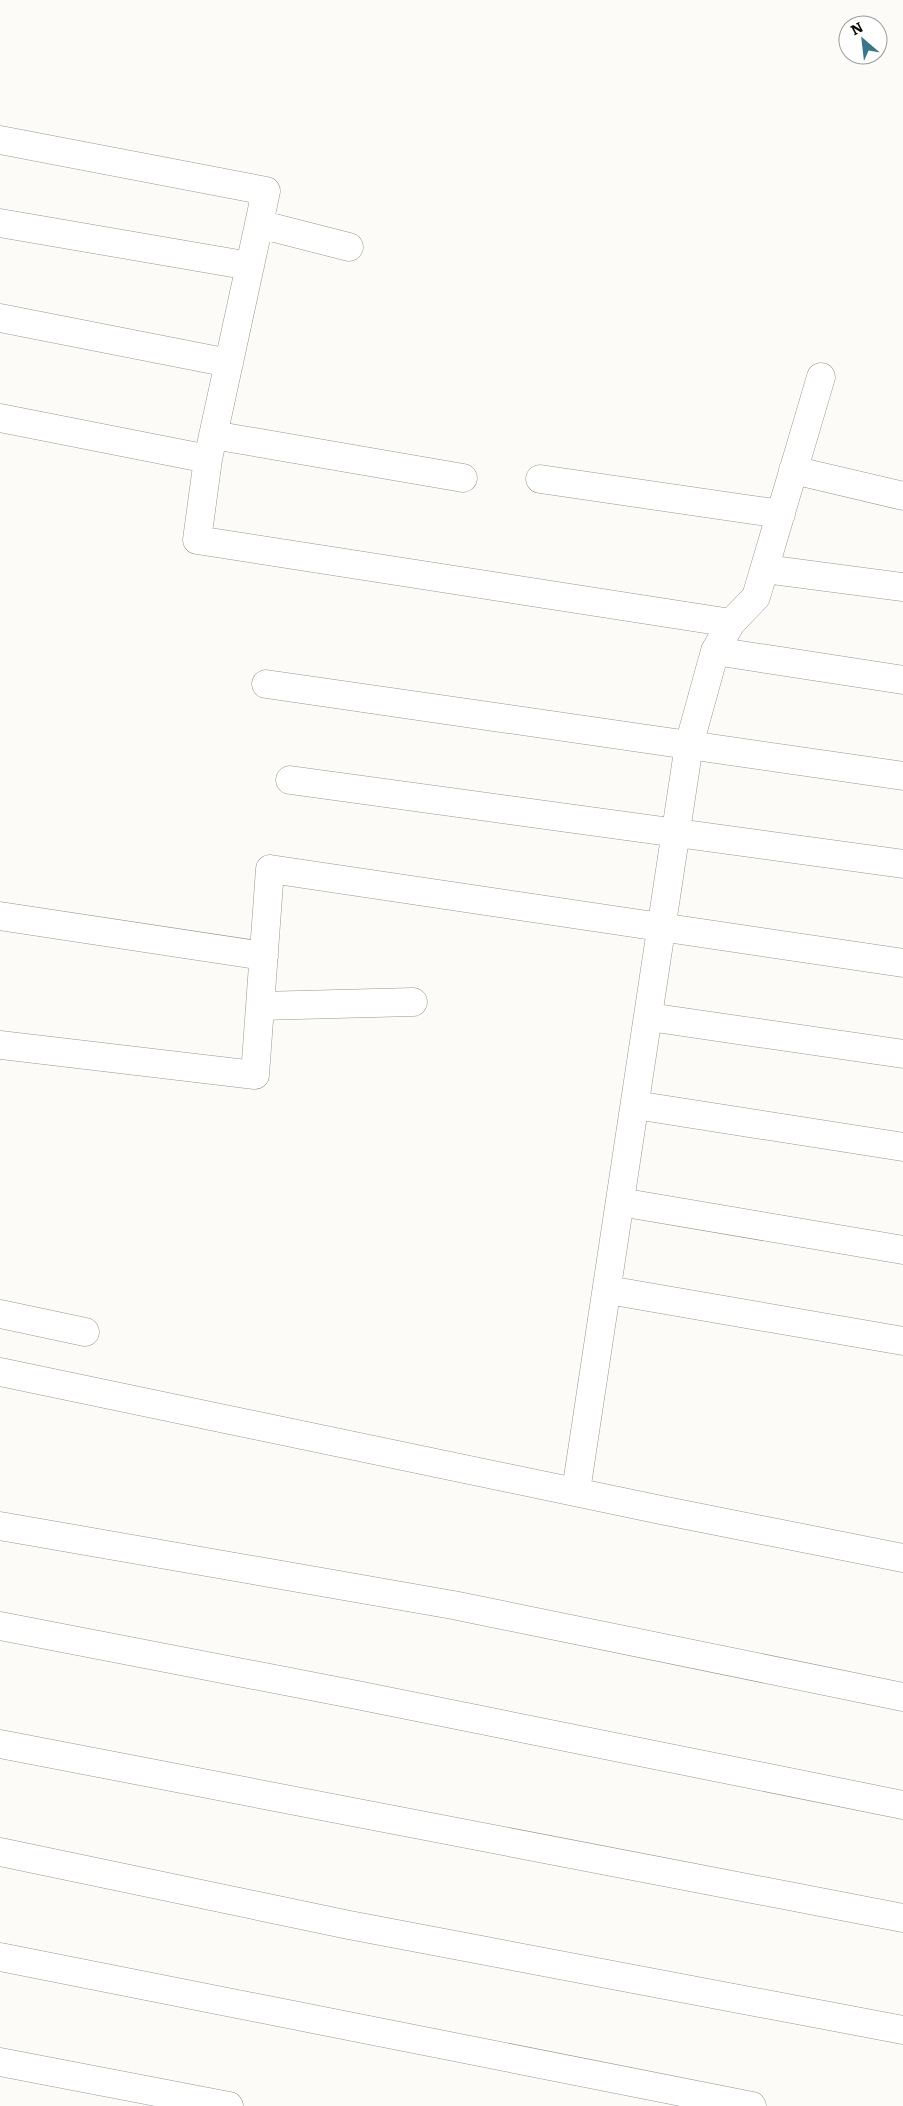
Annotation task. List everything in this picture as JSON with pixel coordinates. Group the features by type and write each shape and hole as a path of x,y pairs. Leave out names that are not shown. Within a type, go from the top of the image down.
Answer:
{"street":[{"path":"0,140 266,190 210,447 197,540 731,623"},
{"path":"0,223 250,266"},
{"path":"260,224 349,247"},
{"path":"0,318 229,363"},
{"path":"576,1492 689,745 715,651 731,623 756,597 821,377"},
{"path":"0,418 210,447 463,478"},
{"path":"793,470 903,496"},
{"path":"540,479 780,514"},
{"path":"765,569 903,587"},
{"path":"715,651 903,680"},
{"path":"266,684 903,776"},
{"path":"290,780 903,864"},
{"path":"0,1045 255,1075 270,869 903,963"},
{"path":"0,916 264,956"},
{"path":"260,1006 412,1002"},
{"path":"649,1017 903,1054"},
{"path":"635,1105 903,1147"},
{"path":"620,1202 903,1250"},
{"path":"608,1290 903,1342"},
{"path":"0,1314 85,1332"},
{"path":"0,1372 903,1558"},
{"path":"0,1526 453,1605 903,1697"},
{"path":"0,1626 356,1695 903,1806"},
{"path":"0,1744 903,1918"},
{"path":"0,1852 349,1925 903,2030"},
{"path":"0,1957 752,2106"},
{"path":"0,2062 229,2106"}]}
